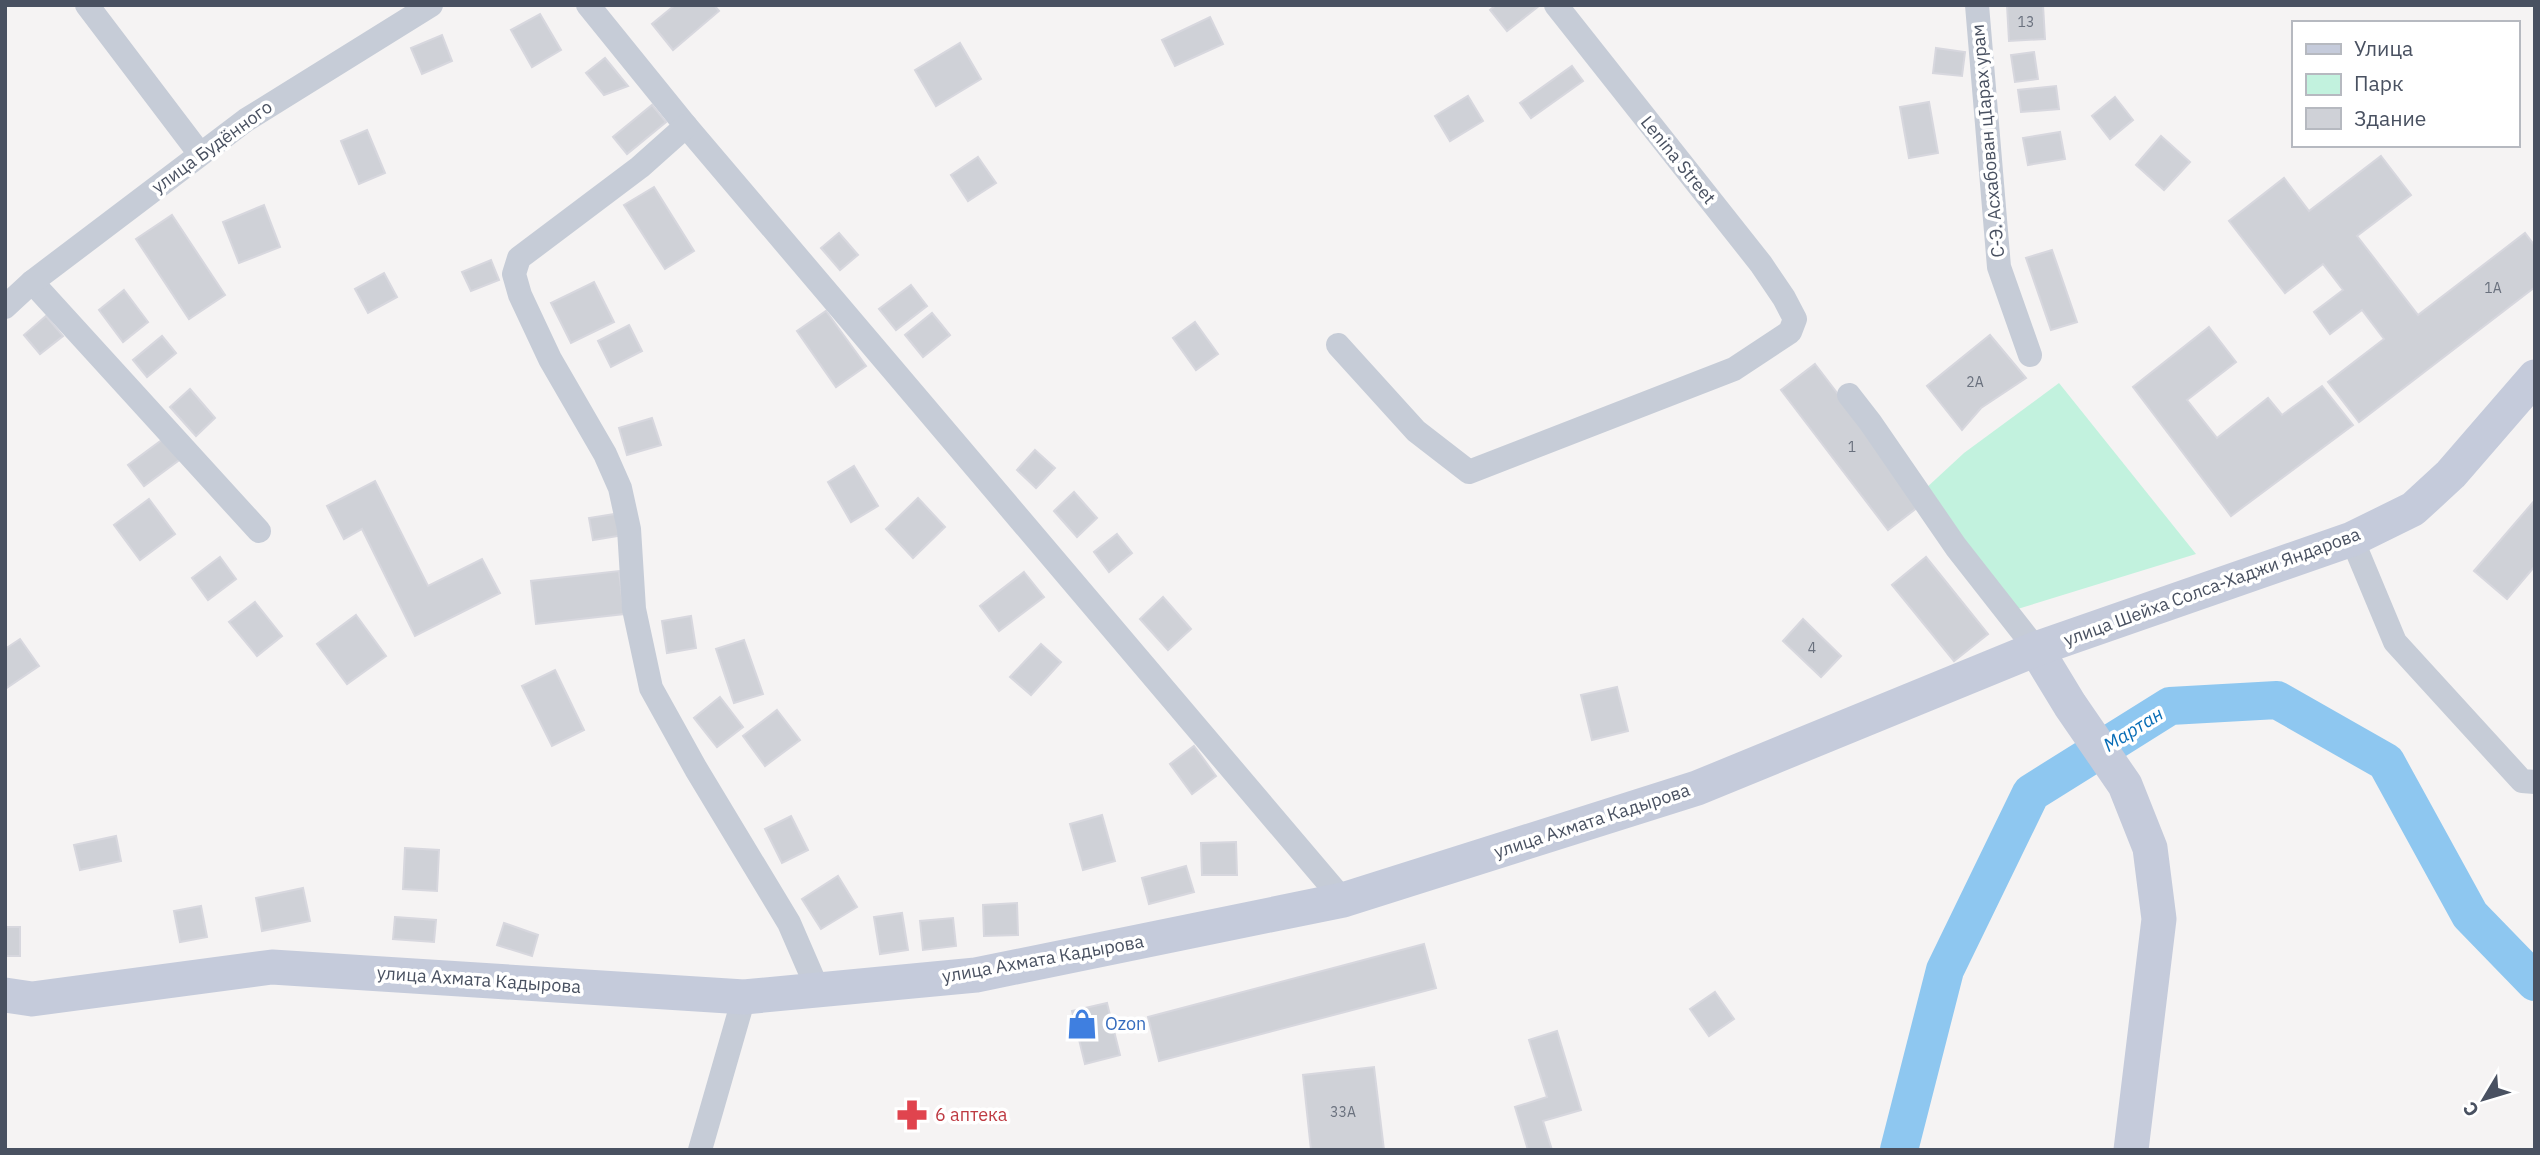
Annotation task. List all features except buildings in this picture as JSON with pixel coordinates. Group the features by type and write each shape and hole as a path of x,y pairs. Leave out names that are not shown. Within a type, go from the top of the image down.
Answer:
{"main road":[{"name":"улица Шейха Солса-Хаджи Яндарова","path":"2036,649 2352,539 2413,509 2451,474 2535,377"},
{"name":"улица Ахмата Кадырова","path":"14,1004 272,967 744,997 976,975 1343,900 1697,788 2036,649"},
{"path":"2036,649 2070,705 2125,785 2150,848 2159,919 2131,1150"}],"street":[{"path":"87,5 200,154"},
{"name":"улица Будённого","path":"5,307 32,282 246,120 431,5"},
{"path":"588,5 686,126 1343,900"},
{"name":"Lenina Street","path":"1338,345 1416,431 1469,472 1734,369 1790,332 1795,319 1761,264 1556,5"},
{"name":"С-Э. Асхабован цIарах урам","path":"1977,5 1999,267 2030,355"},
{"path":"686,126 640,167 519,258 514,274 520,295 550,359 605,454 620,488 629,529 634,609 651,688 696,769 789,923 818,990"},
{"path":"32,282 259,531"},
{"path":"1849,395 1955,547 2036,649"},
{"path":"2352,539 2395,642 2522,781 2535,782"},
{"path":"700,1150 744,997"}],"green space":[{"path":"2059,383 2196,554 2011,611 1924,490 1964,453"}],"waterway":[{"name":"Мартан","path":"1899,1150 1945,970 2031,793 2170,706 2277,700 2386,762 2470,915 2535,982"}],"place":[{"name":"Ozon","path":"1082,1024"},
{"name":"6 аптека","path":"912,1115"}]}
